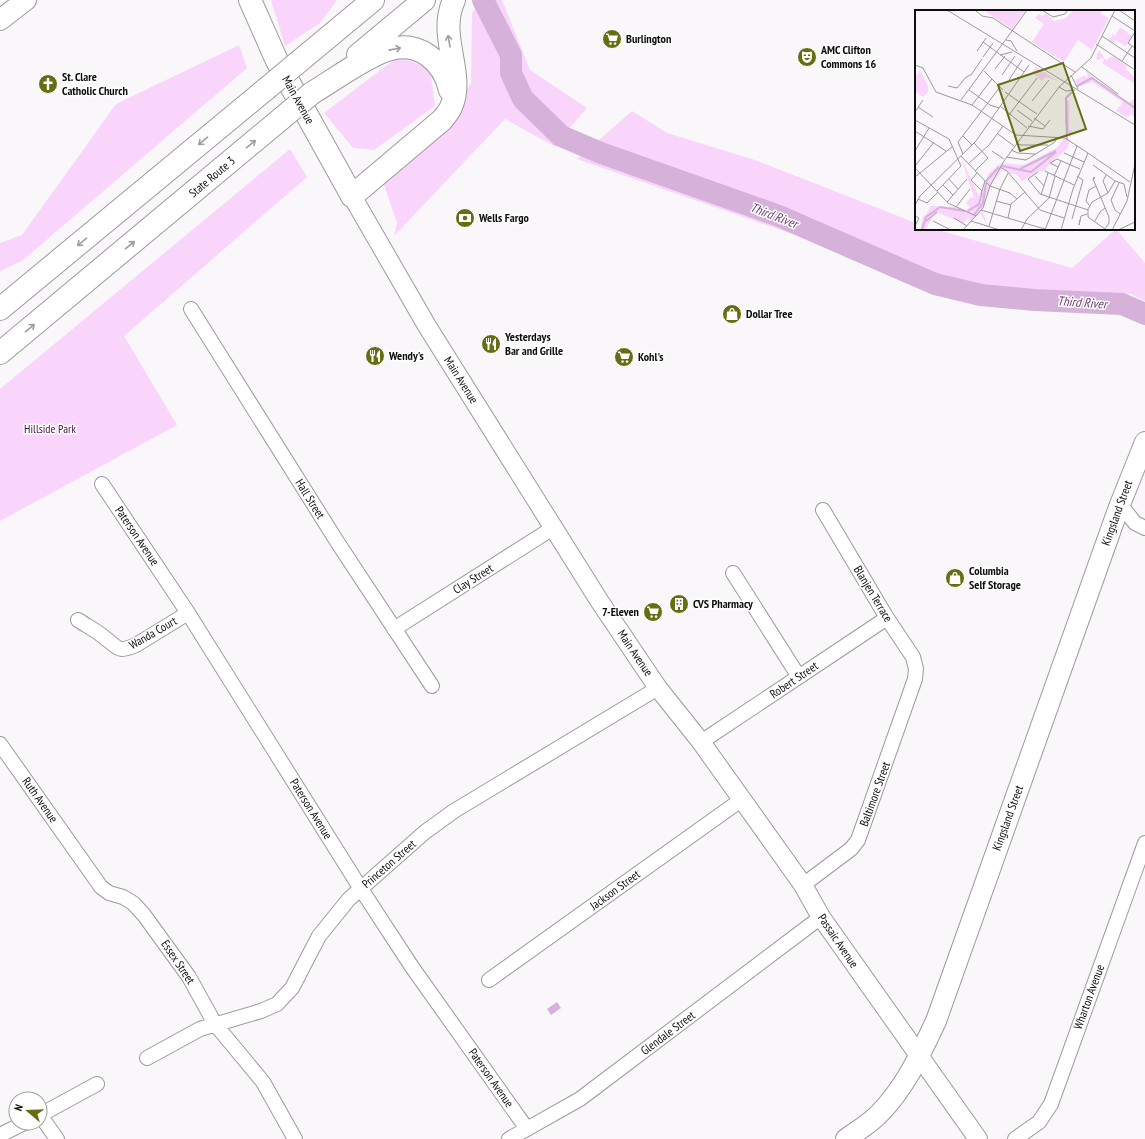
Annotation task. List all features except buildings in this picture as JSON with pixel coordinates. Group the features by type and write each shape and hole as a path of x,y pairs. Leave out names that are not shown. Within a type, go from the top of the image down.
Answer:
{"main road":[{"path":"0,20 26,0"},
{"name":"Main Avenue","path":"250,0 277,62 352,196"},
{"path":"296,64 354,0"},
{"path":"0,309 373,0"},
{"name":"State Route 3","path":"0,353 424,0"},
{"path":"352,196 442,120 451,107 455,89 447,28 448,14 454,0"},
{"path":"312,93 386,50 403,47 416,49 428,54 439,64 447,79 451,92 451,107"},
{"name":"Kingsland Street","path":"846,1139 877,1116 891,1101 910,1076 936,1021 1120,504 1145,442"}],"street":[{"name":"Main Avenue","path":"352,196 427,326 600,602 658,688 701,742"},
{"name":"Hall Street","path":"192,309 273,441 432,686"},
{"name":"Paterson Avenue","path":"102,484 188,613 361,889 412,967 527,1129"},
{"path":"1120,504 1135,523 1145,528"},
{"name":"Blanjen Terrace","path":"823,510 887,618 913,657 916,669 915,679"},
{"name":"Clay Street","path":"394,629 553,528"},
{"path":"733,574 799,677"},
{"name":"Wanda Court","path":"78,620 106,638 114,647 126,649 136,645 188,613"},
{"name":"Robert Street","path":"701,742 887,618"},
{"name":"Baltimore Street","path":"803,885 851,849 858,840 915,679"},
{"name":"Princeton Street","path":"147,1058 200,1029 262,1011 277,1004 292,988 319,936 328,924 361,889 425,832 454,811 658,688"},
{"name":"Passaic Avenue","path":"701,742 803,885 821,917 978,1139"},
{"name":"Ruth Avenue","path":"0,744 80,857"},
{"name":"Jackson Street","path":"489,980 741,800"},
{"name":"Wharton Avenue","path":"1015,1139 1039,1122 1051,1104 1145,843"},
{"name":"Essex Street","path":"80,857 101,888 133,903 144,915 189,977 215,1024 263,1082 295,1139"},
{"name":"Glendale Street","path":"509,1139 580,1099 821,917"},
{"path":"48,1111 97,1084"},
{"path":"48,1127 56,1139"}],"green space":[{"path":"271,0 337,0 320,23 285,46"},
{"path":"481,0 502,0 530,70 587,108 554,146 505,119 394,236 397,223 383,182 447,120 471,83 472,13"},
{"path":"239,45 247,68 22,261 0,271 0,243 22,235 116,104"},
{"path":"399,56 430,69 435,106 374,150 353,148 324,113"},
{"path":"632,111 667,133 755,160 915,223 915,230 939,230 1072,268 1115,230 1117,230 1145,263 1145,301 1131,294 935,284 577,159"},
{"name":"Hillside Park","path":"290,149 307,177 124,336 177,425 0,521 0,389"}],"shaded area":[{"path":"557,1002 561,1008 551,1015 547,1009"}],"waterway":[{"name":"Third River","path":"483,0 511,55 511,73 523,99 561,136 601,153 779,216 935,284 981,295 1035,300 1122,304 1145,314"}],"place":[{"name":"Burlington","path":"612,39"},
{"name":"AMC Clifton Commons 16","path":"807,57"},
{"name":"St. Clare Catholic Church","path":"48,84"},
{"name":"Wells Fargo","path":"465,218"},
{"name":"Dollar Tree","path":"732,314"},
{"name":"Yesterdays Bar and Grille","path":"491,344"},
{"name":"Wendy's","path":"375,356"},
{"name":"Kohl's","path":"624,357"},
{"name":"Columbia Self Storage","path":"955,578"},
{"name":"CVS Pharmacy","path":"679,604"},
{"name":"7-Eleven","path":"653,612"}]}
